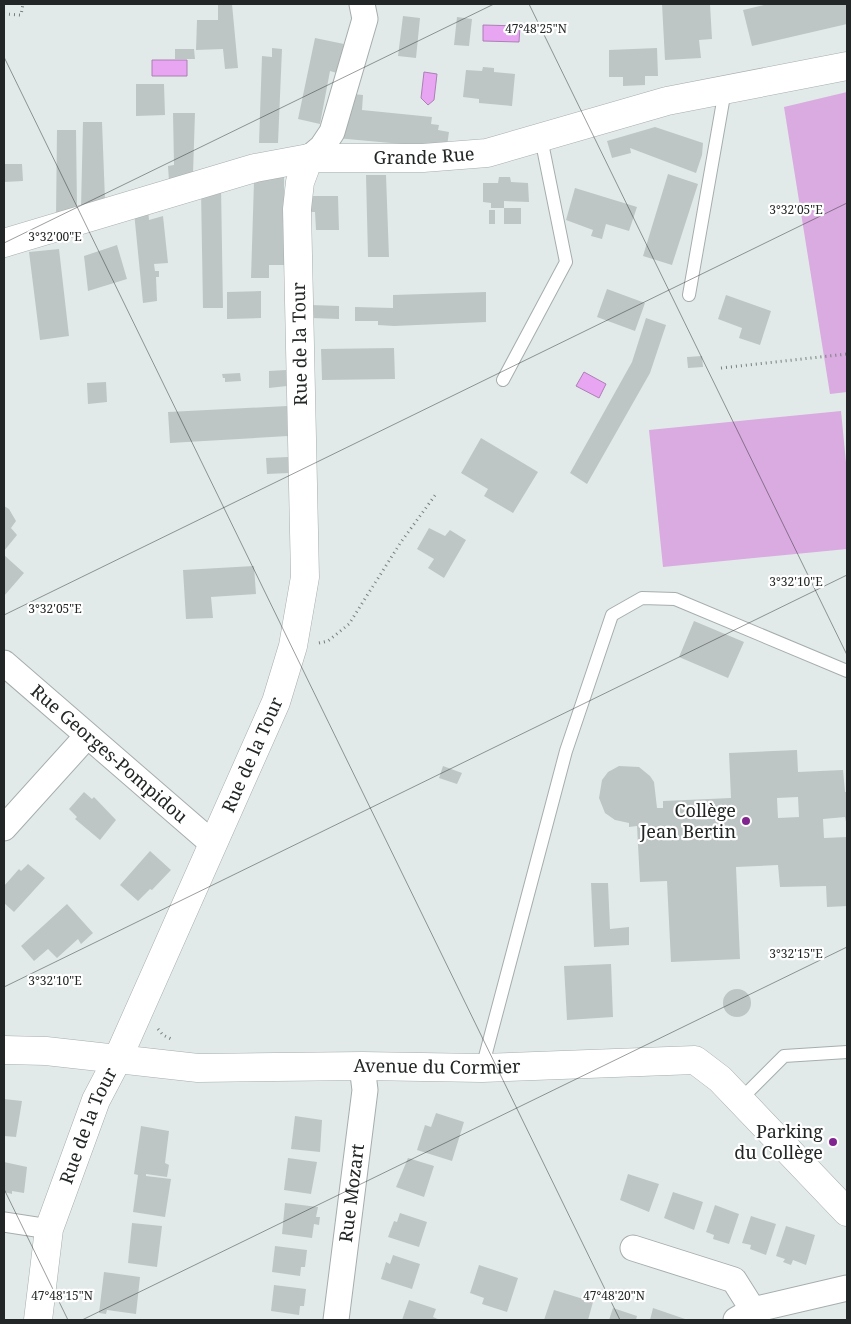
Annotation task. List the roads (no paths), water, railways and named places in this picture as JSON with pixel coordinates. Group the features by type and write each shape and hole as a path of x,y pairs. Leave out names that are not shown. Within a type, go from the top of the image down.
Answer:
{"street":[{"path":"309,158 322,147 332,132 365,19 362,4"},
{"name":"Grande Rue","path":"4,243 255,168 309,158 423,158 487,153 667,101 847,66"},
{"name":"Rue de la Tour","path":"38,1320 49,1229 96,1100 118,1058 276,702 293,646 305,577 297,209 300,182 309,158"},
{"name":"Rue Georges-Pompidou","path":"4,663 213,844"},
{"path":"4,828 87,736"},
{"name":"Avenue du Cormier","path":"4,1050 46,1051 190,1068 362,1066 482,1068 695,1060 720,1079 847,1212"},
{"name":"Rue Mozart","path":"336,1320 365,1090 362,1066"},
{"path":"4,1222 49,1229"},
{"path":"633,1248 734,1280 744,1315 847,1288"}],"lane":[{"path":"689,295 725,90"},
{"path":"503,380 566,262 541,138"},
{"path":"482,1068 566,752 612,615 642,598 676,598 847,671"},
{"path":"740,1100 784,1056 847,1052"}],"place":[{"name":"Collège Jean Bertin","path":"746,821"},
{"name":"Parking du Collège","path":"833,1142"}]}
